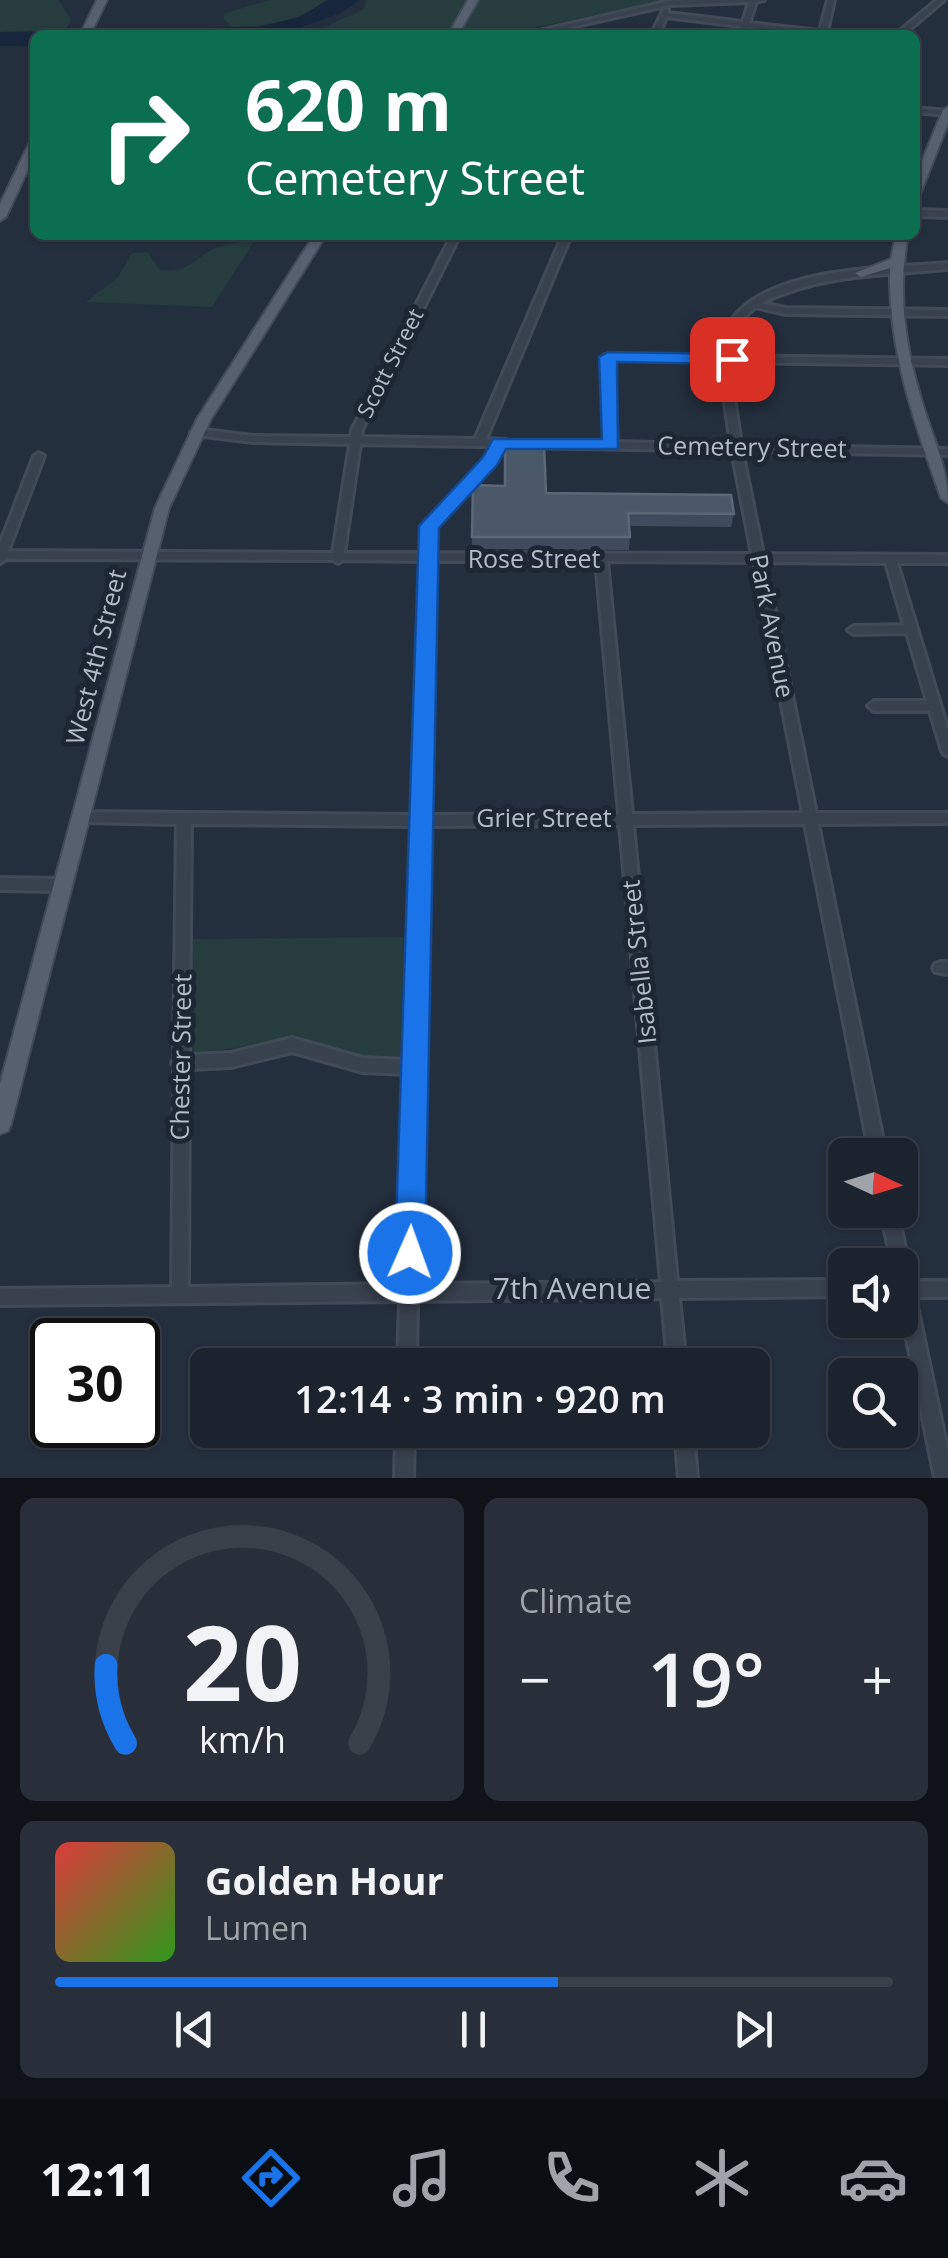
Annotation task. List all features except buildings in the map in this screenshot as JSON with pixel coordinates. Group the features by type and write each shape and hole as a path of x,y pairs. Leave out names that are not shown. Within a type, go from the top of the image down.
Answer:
{"main road":[{"path":"87,30 102,0"},
{"path":"456,30 473,0"},
{"path":"920,180 947,112"},
{"path":"0,218 30,153"},
{"name":"West 4th Street","path":"0,1124 162,508 196,432 317,240"},
{"path":"901,240 895,266 894,312 931,452 948,498"},
{"path":"860,273 895,266"}],"street":[{"path":"743,30 753,0"},
{"path":"568,30 671,1 761,0"},
{"path":"825,30 831,0"},
{"path":"906,30 941,0"},
{"path":"657,30 671,1"},
{"path":"664,15 792,30"},
{"path":"920,110 947,112"},
{"path":"920,212 948,214"},
{"name":"Scott Street","path":"338,558 354,441 361,420 453,240"},
{"path":"479,443 566,240"},
{"path":"895,266 948,266"},
{"path":"722,359 726,333 754,304 800,283 860,273"},
{"path":"754,304 786,311 948,313"},
{"path":"612,445 608,357 948,362"},
{"name":"Park Avenue","path":"722,359 736,447 875,1138"},
{"name":"Cemetery Street","path":"196,432 228,438 948,452"},
{"path":"407,1348 429,526 500,444"},
{"path":"0,556 40,456"},
{"name":"Rose Street","path":"0,556 948,559"},
{"name":"Isabella Street","path":"601,559 675,1348"},
{"path":"890,559 948,751"},
{"path":"854,630 911,629"},
{"path":"874,706 934,706"},
{"name":"Grier Street","path":"80,817 184,821 948,818"},
{"name":"Chester Street","path":"180,1293 184,821"},
{"path":"0,884 62,884"},
{"path":"180,1063 230,1060 292,1045 362,1064 415,1066"},
{"name":"7th Avenue","path":"0,1297 828,1288"},
{"path":"918,1289 948,1289"},
{"path":"913,1338 944,1478"},
{"path":"404,1478 405,1448"},
{"path":"686,1448 688,1478"}],"green space":[{"path":"0,0 58,0 71,20 65,30 0,32"},
{"path":"269,0 327,0 305,14 269,24 231,27 224,19 224,14"},
{"path":"366,0 667,0 523,30 317,30 364,9"},
{"path":"255,240 212,307 86,302 118,277 132,253 147,252 160,270 177,270 217,247"},
{"path":"404,937 400,1061 379,1060 302,1038 194,1054 193,939"}],"water":[{"path":"327,0 360,0 341,13 294,30 103,30 258,27 300,17"},
{"path":"30,31 30,46 0,46 0,32"}],"route":[{"path":"410,1253 429,526 500,444 612,445 608,357 732,359"}]}
